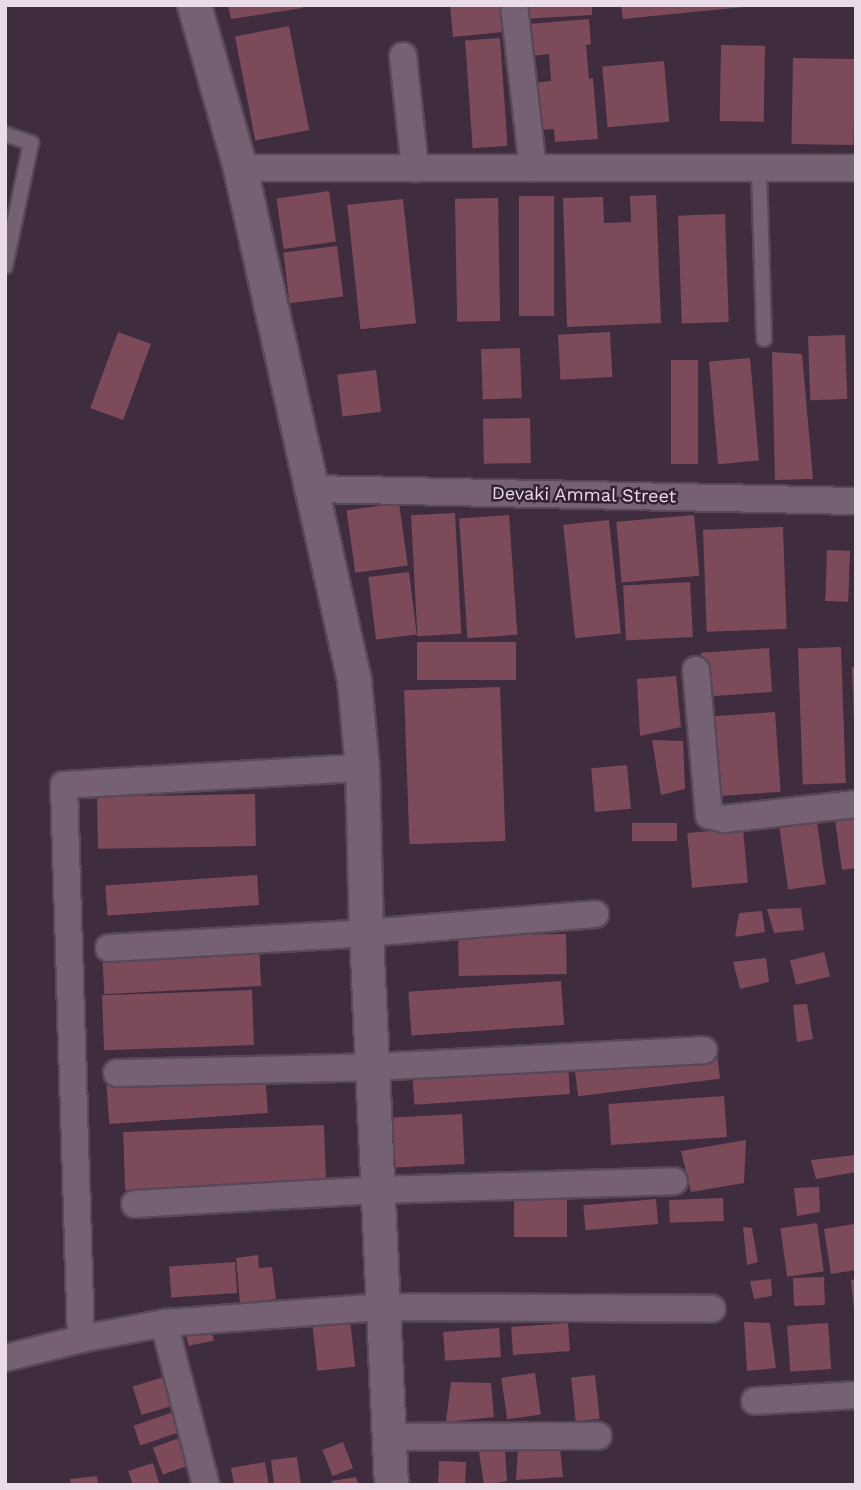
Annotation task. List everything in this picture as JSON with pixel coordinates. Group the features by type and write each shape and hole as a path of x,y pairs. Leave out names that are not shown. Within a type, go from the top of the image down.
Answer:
{"street":[{"path":"194,5 240,168 354,680 362,768 366,933 391,1485"},
{"path":"514,5 533,167"},
{"path":"403,56 415,167"},
{"path":"240,168 856,168"},
{"name":"Devaki Ammal Street","path":"313,489 856,501"},
{"path":"696,670 709,815 724,820 856,804"},
{"path":"81,1339 64,785 362,768"},
{"path":"109,948 366,933 595,914"},
{"path":"117,1073 372,1067 704,1050"},
{"path":"135,1204 377,1190 674,1181"},
{"path":"5,1358 81,1339 164,1323 383,1307 712,1309"},
{"path":"164,1323 206,1485"},
{"path":"755,1401 856,1395"},
{"path":"388,1437 598,1436"}],"lane":[{"path":"5,134 31,143 5,266"},
{"path":"759,167 764,339"}],"building":[{"path":"228,5 302,5 303,8 231,19"},
{"path":"450,5 500,5 503,32 453,37"},
{"path":"520,5 592,5 592,15 521,19"},
{"path":"621,5 744,5 744,7 623,19"},
{"path":"589,19 591,44 586,45 589,79 593,78 598,139 555,142 554,129 537,130 533,83 551,81 549,54 531,56 528,24"},
{"path":"289,26 309,130 255,141 235,36"},
{"path":"500,38 508,146 473,148 465,40"},
{"path":"721,45 765,46 764,122 720,121"},
{"path":"793,58 855,59 853,145 791,144"},
{"path":"664,61 669,122 608,127 602,66"},
{"path":"329,191 336,242 284,249 277,198"},
{"path":"656,195 661,323 567,327 563,198 603,197 604,223 631,222 630,196"},
{"path":"519,196 554,196 554,316 519,316"},
{"path":"498,198 500,321 457,322 455,199"},
{"path":"403,199 416,323 360,329 347,205"},
{"path":"725,214 729,322 682,324 678,216"},
{"path":"337,246 343,297 290,303 283,253"},
{"path":"118,332 151,344 123,420 90,408"},
{"path":"610,332 612,377 560,380 558,335"},
{"path":"845,335 847,399 810,400 808,336"},
{"path":"520,348 522,398 483,399 481,349"},
{"path":"772,352 802,354 813,479 775,480"},
{"path":"750,358 759,461 718,464 709,362"},
{"path":"671,360 698,360 698,464 671,464"},
{"path":"376,370 381,412 342,416 337,375"},
{"path":"530,418 531,463 484,464 483,419"},
{"path":"399,503 408,565 355,573 347,510"},
{"path":"455,513 461,634 417,636 411,515"},
{"path":"509,515 517,635 467,638 459,518"},
{"path":"694,515 699,576 622,583 616,522"},
{"path":"609,520 621,633 575,638 563,525"},
{"path":"783,527 787,629 707,632 703,530"},
{"path":"827,550 850,551 848,602 825,601"},
{"path":"409,572 417,635 376,640 368,577"},
{"path":"690,582 693,637 626,640 623,586"},
{"path":"417,642 516,642 516,680 417,680"},
{"path":"841,647 846,783 803,784 798,649"},
{"path":"769,648 772,692 704,697 701,653"},
{"path":"852,667 856,667 856,721 854,721"},
{"path":"676,676 681,727 640,736 637,679"},
{"path":"500,687 505,841 409,844 404,690"},
{"path":"775,712 781,792 712,797 706,717"},
{"path":"652,740 683,741 685,789 661,795"},
{"path":"627,765 631,809 595,812 591,768"},
{"path":"255,794 256,846 98,849 97,797"},
{"path":"856,810 856,868 842,870 834,813"},
{"path":"816,815 826,884 788,890 778,820"},
{"path":"632,823 677,823 677,841 632,841"},
{"path":"743,828 748,883 692,888 687,833"},
{"path":"257,875 259,905 107,916 105,886"},
{"path":"801,908 804,930 774,933 767,909"},
{"path":"762,911 765,932 735,937 739,913"},
{"path":"566,934 567,974 459,976 458,936"},
{"path":"259,946 261,986 104,994 102,954"},
{"path":"824,952 830,976 796,985 790,960"},
{"path":"766,958 769,982 740,989 733,962"},
{"path":"561,981 564,1025 411,1036 408,992"},
{"path":"252,990 254,1045 104,1050 102,995"},
{"path":"807,1004 813,1039 797,1042 793,1005"},
{"path":"717,1054 720,1079 578,1096 575,1071"},
{"path":"568,1064 570,1094 414,1105 412,1075"},
{"path":"265,1072 268,1113 109,1124 106,1083"},
{"path":"724,1096 727,1137 611,1145 608,1104"},
{"path":"462,1114 465,1164 396,1168 393,1118"},
{"path":"324,1125 326,1183 125,1190 123,1132"},
{"path":"746,1140 744,1183 691,1192 681,1151"},
{"path":"856,1155 856,1172 816,1179 811,1160"},
{"path":"819,1187 820,1212 797,1216 794,1188"},
{"path":"723,1198 724,1221 670,1223 669,1200"},
{"path":"514,1199 567,1199 567,1237 514,1237"},
{"path":"656,1199 658,1224 585,1230 583,1205"},
{"path":"817,1223 824,1272 787,1277 780,1228"},
{"path":"854,1224 856,1270 831,1274 824,1229"},
{"path":"743,1227 752,1228 758,1262 747,1265"},
{"path":"258,1255 259,1268 272,1267 276,1299 240,1303 236,1258"},
{"path":"235,1262 237,1293 171,1298 169,1267"},
{"path":"824,1277 825,1305 794,1306 793,1278"},
{"path":"771,1279 772,1296 754,1299 750,1281"},
{"path":"856,1279 856,1311 854,1311 851,1280"},
{"path":"350,1318 355,1367 317,1371 312,1322"},
{"path":"744,1322 770,1323 776,1368 747,1371"},
{"path":"568,1323 570,1351 513,1355 511,1327"},
{"path":"828,1323 831,1369 790,1372 787,1326"},
{"path":"211,1326 214,1341 188,1346 185,1331"},
{"path":"499,1328 501,1357 445,1361 443,1332"},
{"path":"535,1373 541,1415 507,1419 501,1378"},
{"path":"170,1375 179,1404 141,1415 133,1386"},
{"path":"595,1375 600,1419 576,1421 571,1378"},
{"path":"451,1382 491,1383 494,1417 446,1422"},
{"path":"179,1410 186,1430 140,1445 134,1426"},
{"path":"182,1437 192,1464 163,1475 153,1448"},
{"path":"343,1442 353,1468 332,1476 322,1450"},
{"path":"518,1448 560,1448 563,1477 516,1480"},
{"path":"505,1451 507,1481 484,1485 479,1452"},
{"path":"297,1457 301,1485 274,1485 271,1460"},
{"path":"439,1461 466,1462 465,1485 438,1485"},
{"path":"265,1462 269,1485 234,1485 231,1468"},
{"path":"153,1463 159,1483 133,1485 128,1471"},
{"path":"97,1476 98,1485 71,1485 70,1479"},
{"path":"356,1477 358,1485 333,1485 332,1481"}]}
